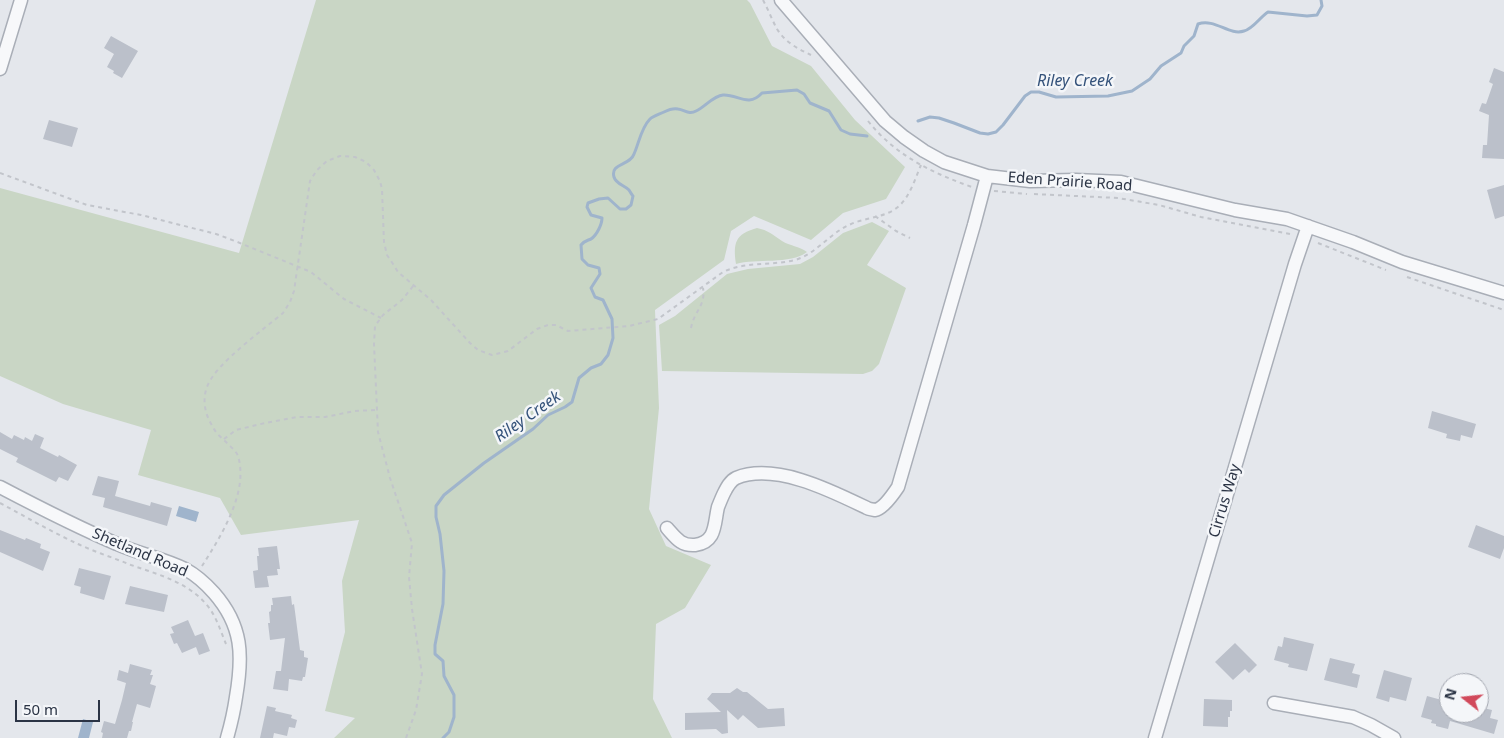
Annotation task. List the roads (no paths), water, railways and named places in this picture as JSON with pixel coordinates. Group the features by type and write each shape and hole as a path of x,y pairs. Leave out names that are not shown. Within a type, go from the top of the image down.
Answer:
{"street":[{"path":"0,68 21,0"},
{"name":"Eden Prairie Road","path":"781,0 884,121 904,137 950,164 987,176 1030,181 1076,180 1120,182 1235,210 1287,219 1353,242 1402,262 1504,294"},
{"path":"667,528 680,543 686,545 702,544 709,539 714,530 719,505 728,484 735,478 750,475 769,474 811,483 875,510 880,508 894,495 898,487 987,176"},
{"name":"Cirrus Way","path":"1155,738 1295,264 1308,226"},
{"name":"Shetland Road","path":"0,487 80,528 118,545 172,564 195,576 221,601 231,618 238,638 241,658 232,724 228,738"},
{"path":"1274,704 1353,718 1372,725 1394,738"}],"water":[{"path":"179,506 199,512 196,522 176,516"},
{"path":"83,719 93,722 89,738 78,738"}],"waterway":[{"name":"Riley Creek","path":"918,121 930,117 939,118 980,133 996,132 1025,96 1031,92 1039,92 1056,97 1108,96 1132,91 1150,79 1161,66 1181,53 1184,46 1194,36 1198,24 1210,23 1233,31 1244,31 1268,12 1307,16 1317,15 1322,6 1321,0"},
{"name":"Riley Creek","path":"443,738 449,732 454,717 454,695 444,676 443,661 435,654 443,604 444,571 436,506 444,495 484,463 533,429 548,415 572,402 579,378 591,368 601,364 608,355 613,338 612,319 603,300 595,297 591,288 600,274 599,268 588,265 582,259 581,245 595,235 602,220 602,218 591,215 587,207 588,203 608,198 620,209 626,209 631,205 633,196 629,190 616,181 614,172 615,169 632,158 642,131 650,119 671,109 694,112 712,99 723,95 752,100 762,93 797,90 804,94 810,103 829,111 841,130 850,134 867,136"}]}
